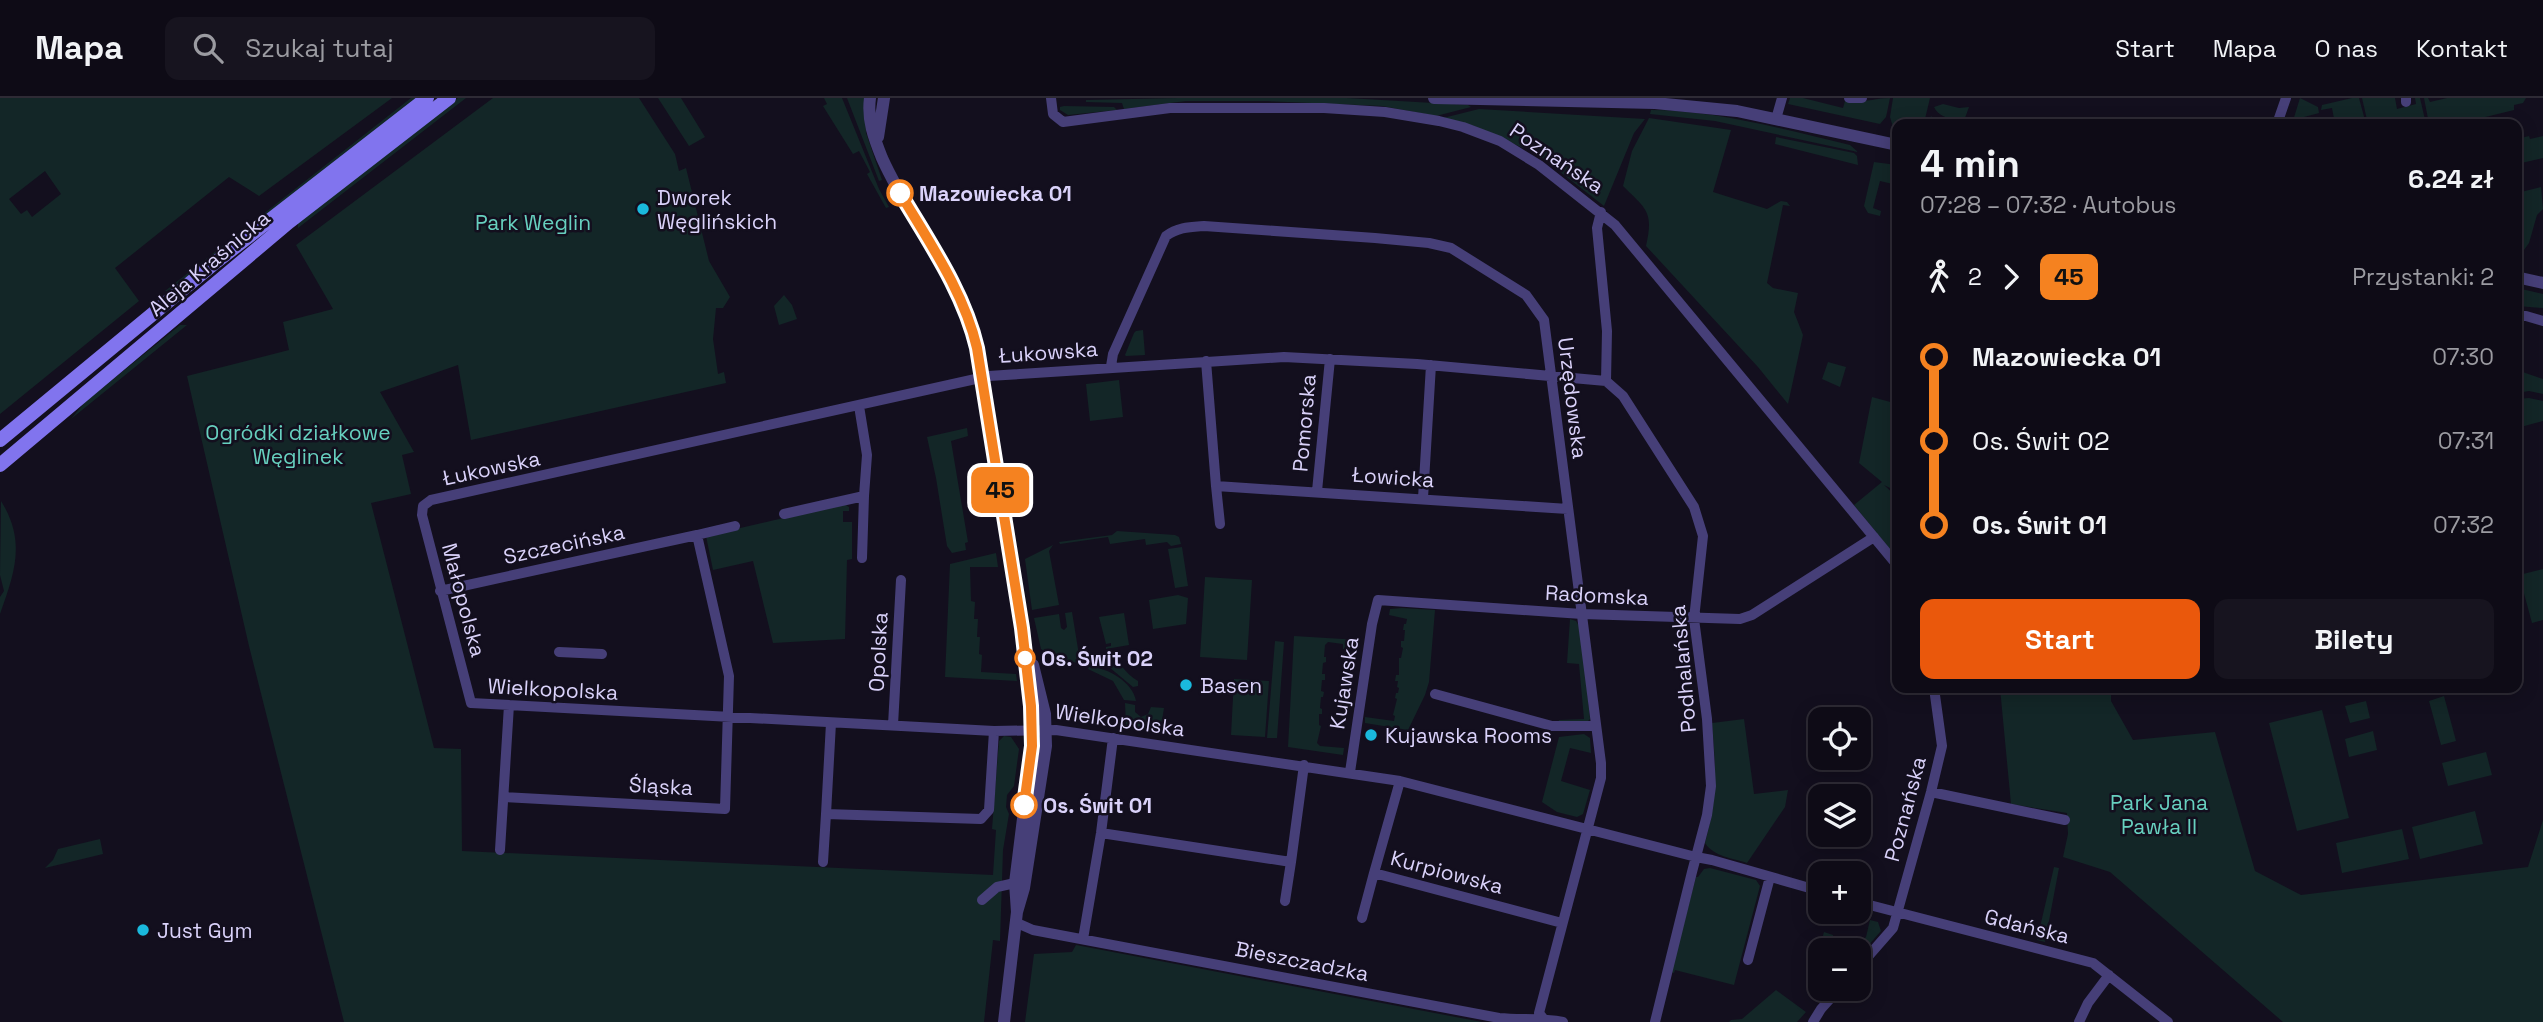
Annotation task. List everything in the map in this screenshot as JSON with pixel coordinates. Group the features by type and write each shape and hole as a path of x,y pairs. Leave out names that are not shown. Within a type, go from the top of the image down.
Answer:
{"main road":[{"name":"Aleja Kraśnicka","path":"0,440 212,265 427,98"},
{"name":"Aleja Kraśnicka","path":"0,465 289,222 449,98"}],"street":[{"path":"870,98 869,120 878,148 896,187 960,299 972,330 982,378 1022,628 1032,730 1032,753 1015,883 1016,917"},
{"path":"878,148 879,121 884,98"},
{"name":"Poznańska","path":"1051,98 1053,114 1063,122 1156,109 1221,106 1360,110 1439,121 1500,141 1539,165 1601,212 1631,243 1892,559"},
{"path":"1434,98 1655,103 1737,111"},
{"path":"1695,98 1737,111 1892,144"},
{"path":"1776,119 1782,98"},
{"path":"1849,98 1862,98"},
{"path":"2279,119 2286,98"},
{"path":"1601,212 1597,228 1607,331 1606,381"},
{"name":"Urzędowska","path":"1111,366 1113,354 1166,236 1173,230 1182,228 1204,226 1429,243 1451,248 1526,295 1536,307 1544,320 1601,779 1539,1013 1543,1018"},
{"path":"2522,278 2543,283"},
{"path":"2522,316 2543,321"},
{"name":"Łukowska","path":"423,506 431,500 982,378 1041,371 1284,357 1431,365 1606,381"},
{"name":"Pomorska","path":"1317,491 1329,359"},
{"path":"1206,361 1220,524"},
{"path":"1423,498 1431,365"},
{"name":"Podhalańska","path":"1606,381 1623,396 1699,517 1703,536 1694,619 1707,719 1711,786 1655,1022"},
{"path":"859,406 867,455 862,558"},
{"name":"Łowicka","path":"1216,486 1568,509"},
{"path":"784,514 864,496"},
{"name":"Małopolska","path":"423,506 422,515 440,591 471,703"},
{"name":"Szczecińska","path":"440,591 735,526"},
{"path":"697,535 729,676 729,718"},
{"name":"Radomska","path":"1378,600 1582,614 1740,620 1874,537"},
{"name":"Opolska","path":"893,725 901,580"},
{"name":"Kujawska","path":"1350,772 1378,600"},
{"path":"1004,1022 1016,917 1024,888 1046,746 1043,705 1022,628"},
{"name":"Wielkopolska","path":"559,652 602,654"},
{"name":"Poznańska","path":"1871,954 1891,933 1931,792 1942,746 1935,693"},
{"path":"1435,694 1552,726 1596,726"},
{"name":"Wielkopolska","path":"471,703 994,731 1046,729 1400,780 1588,828"},
{"path":"500,850 509,705"},
{"name":"Śląska","path":"504,797 725,809 729,718"},
{"path":"824,862 831,723"},
{"path":"826,814 981,819 989,810 994,731"},
{"path":"1083,939 1101,833 1113,738"},
{"path":"1285,901 1304,765"},
{"name":"Kurpiowska","path":"1400,780 1374,873 1562,923"},
{"path":"1931,792 2065,820"},
{"path":"1588,828 1808,888"},
{"path":"1101,833 1291,862"},
{"path":"1362,918 1374,873"},
{"path":"1748,960 1770,877"},
{"path":"982,900 998,887 1015,883"},
{"name":"Gdańska","path":"1871,906 2092,963 2168,1022"},
{"name":"Bieszczadzka","path":"1016,917 1033,930 1499,1018 1543,1018 1563,1022"},
{"path":"1013,941 1033,930"},
{"path":"2079,1022 2088,1003 2109,975"},
{"path":"1813,1022 1828,1001"}],"green space":[{"path":"0,98 392,98 259,196 229,177 115,268 139,301 0,414","holes":["45,171 61,194 32,217 27,210 21,214 9,199"]},
{"path":"411,98 418,98 171,292 165,291"},
{"path":"458,98 466,98 298,228 298,223"},
{"name":"Ogródki działkowe Węglinek","path":"493,98 639,98 675,154 679,171 686,168 709,261 730,297 723,308 716,308 713,339 718,374 724,372 726,383 471,440 458,365 380,392 414,452 402,455 411,494 371,503 434,748 461,749 462,851 993,875 996,830 992,829 999,741 1004,736 1011,737 1019,749 1014,786 1007,795 1006,807 1009,814 1003,850 1000,941 993,940 984,1022 344,1022 249,646 187,376 289,350 283,322 333,309 296,245"},
{"path":"658,98 681,98 705,137 689,146"},
{"path":"824,98 842,98 889,207 886,208 867,174 870,172 859,151 853,154 823,106 827,104"},
{"path":"847,98 865,98 866,133 882,180 879,181"},
{"path":"1177,98 1347,98 1471,107 1436,116 1382,106 1267,101 1186,101 1124,109 1122,103 1086,102"},
{"path":"1790,98 1803,98 1843,108 1845,101 1890,98 1886,117 1880,124 1788,104"},
{"path":"1893,98 1930,98 1925,119 1892,119 1892,124 1890,117"},
{"path":"2300,98 2318,107 2319,113 2304,119 2294,119"},
{"path":"2359,98 2365,119 2334,119 2332,108 2321,110 2322,105"},
{"path":"2362,98 2395,98 2397,109 2416,104 2415,98 2420,98 2425,119 2367,119"},
{"path":"2424,98 2428,98 2430,102 2447,98 2526,98 2523,103 2514,105 2514,110 2477,119 2428,119"},
{"path":"1943,104 1959,108 1969,107 1965,118 1952,119 1936,111 1934,107"},
{"path":"1060,107 1114,107 1117,110 1068,115 1060,110"},
{"path":"1479,109 1645,119 1634,133 1604,206 1528,147 1523,148 1474,126 1443,118"},
{"path":"1651,110 1700,113 1751,122 1850,145 1858,152 1715,121 1650,114"},
{"path":"1649,118 1731,130 1713,192 1767,209 1781,201 1790,206 1783,205 1767,283 1773,288 1798,293 1794,312 1803,335 1788,404 1758,367 1646,246 1649,225 1646,212 1623,186 1632,151"},
{"path":"2543,136 2543,158 2522,163 2522,138"},
{"path":"1776,137 1854,153 1858,165 1775,144"},
{"path":"1874,162 1892,164 1892,184 1880,181 1873,208 1881,211 1880,216 1868,213 1864,206"},
{"path":"2541,187 2543,209 2537,215 2529,243 2522,253 2522,192"},
{"path":"2522,289 2543,294 2543,308 2522,306"},
{"path":"784,295 792,305 797,319 779,325 774,306"},
{"path":"180,325 187,325 71,419 85,402"},
{"path":"1143,330 1145,355 1126,356 1134,333"},
{"path":"1828,362 1846,367 1840,387 1822,379"},
{"path":"2522,372 2543,379 2543,394 2522,392"},
{"path":"1119,380 1123,417 1090,421 1086,384"},
{"path":"1872,397 1892,402 1892,480 1890,488 1884,485 1892,492 1892,552 1854,505 1882,482 1859,463"},
{"path":"2522,399 2543,401 2543,421 2522,427"},
{"path":"967,428 968,436 951,441 968,542 965,543 966,550 952,553 947,546 927,437"},
{"path":"1,501 14,530 16,557 0,614 0,597 4,591 0,575"},
{"path":"844,504 849,507 849,511 843,511 843,522 852,522 852,559 847,560 845,639 773,643 753,561 713,570 706,536"},
{"path":"1117,531 1175,535 1179,537 1181,544 1171,546 1167,542 1146,545 1145,539 1110,544 1108,537 1059,542 1112,535"},
{"path":"1053,545 1049,551 1059,605 1032,610 1025,559"},
{"path":"1182,547 1188,586 1175,588 1168,549"},
{"path":"996,553 998,567 970,567 971,601 975,602 974,619 978,619 977,637 980,637 979,654 982,655 981,672 1016,674 1017,681 945,677 950,564"},
{"path":"2543,569 2543,620 2532,623 2522,586 2522,574"},
{"path":"1205,577 1252,580 1247,660 1200,657"},
{"path":"1178,595 1188,598 1186,624 1153,629 1149,600"},
{"path":"1390,609 1435,610 1429,682 1408,730 1365,723 1365,717 1394,721 1395,698 1399,688 1398,681 1395,681 1396,675 1399,675 1399,658 1403,648 1401,641 1404,641 1403,630 1407,619 1389,615"},
{"path":"1072,612 1079,655 1083,655 1080,664 1041,649 1034,618 1059,614 1061,628 1064,630 1067,627 1065,613"},
{"path":"1124,613 1129,645 1106,649 1111,643 1106,644 1099,617"},
{"path":"1570,619 1576,621 1581,629 1590,719 1586,723 1558,723 1559,720 1584,719 1579,664 1567,663"},
{"path":"1294,636 1359,640 1358,650 1343,649 1343,644 1328,642 1325,645 1326,662 1323,663 1322,674 1325,674 1325,680 1322,680 1321,691 1324,692 1321,697 1321,726 1317,743 1320,746 1344,748 1343,755 1288,747"},
{"path":"1275,641 1284,642 1277,738 1267,738"},
{"path":"1106,653 1138,681 1138,686 1133,687 1109,667 1083,664 1086,656"},
{"path":"1088,669 1104,670 1125,682 1136,701 1124,700 1113,681"},
{"path":"1234,679 1269,681 1265,737 1231,735"},
{"name":"Park Jana Pawła II","path":"2000,693 2111,693 2111,701 2133,740 2215,732 2255,871 2301,895 2528,867 2543,820 2543,1022 2283,1022 2110,872 2063,857 2068,834 2067,813 2011,804"},
{"path":"2444,696 2456,741 2441,745 2429,701"},
{"path":"2366,701 2370,718 2350,723 2345,706"},
{"path":"1125,703 1135,705 1135,712 1141,717 1148,714 1151,707 1164,708 1160,733 1131,729 1126,725"},
{"path":"2322,710 2349,818 2297,831 2269,723"},
{"path":"1744,719 1754,794 1788,790 1785,807 1747,863 1719,854 1705,843 1715,783 1712,723"},
{"path":"2373,731 2377,750 2349,757 2345,739"},
{"path":"1584,734 1590,738 1591,753 1570,748 1561,781 1590,790 1583,814 1577,817 1557,812 1542,802 1559,737"},
{"path":"2486,752 2492,775 2448,786 2442,763"},
{"path":"2475,811 2483,844 2420,859 2412,827"},
{"path":"2402,829 2409,859 2342,873 2336,843"},
{"path":"100,839 103,854 45,868 58,849"},
{"path":"2054,867 2059,868 2045,942 2037,940"},
{"path":"1710,868 1756,880 1760,886 1734,985 1675,970 1674,973 1671,972 1696,877 1704,869"},
{"path":"1871,920 1878,922 1881,931 1871,942 1871,938 1866,937"},
{"path":"1824,932 1833,935 1833,938 1822,938"},
{"path":"1076,945 1482,1022 1025,1022 1034,954 1072,952"},
{"path":"1776,990 1806,1012 1797,1022 1729,1022 1742,1019"}],"bus line":[{"name":"45","path":"900,193 960,299 971,324 977,348 1022,628 1031,706 1032,746 1024,805"}],"place":[{"name":"Mazowiecka 01","path":"900,193"},
{"name":"Dworek Węglińskich","path":"643,209"},
{"name":"Os. Świt 02","path":"1025,658"},
{"name":"Basen","path":"1186,685"},
{"name":"Kujawska Rooms","path":"1371,735"},
{"name":"Os. Świt 01","path":"1024,805"},
{"name":"Just Gym","path":"143,930"}],"park label":[{"name":"Park Weglin","path":"533,222"}]}
